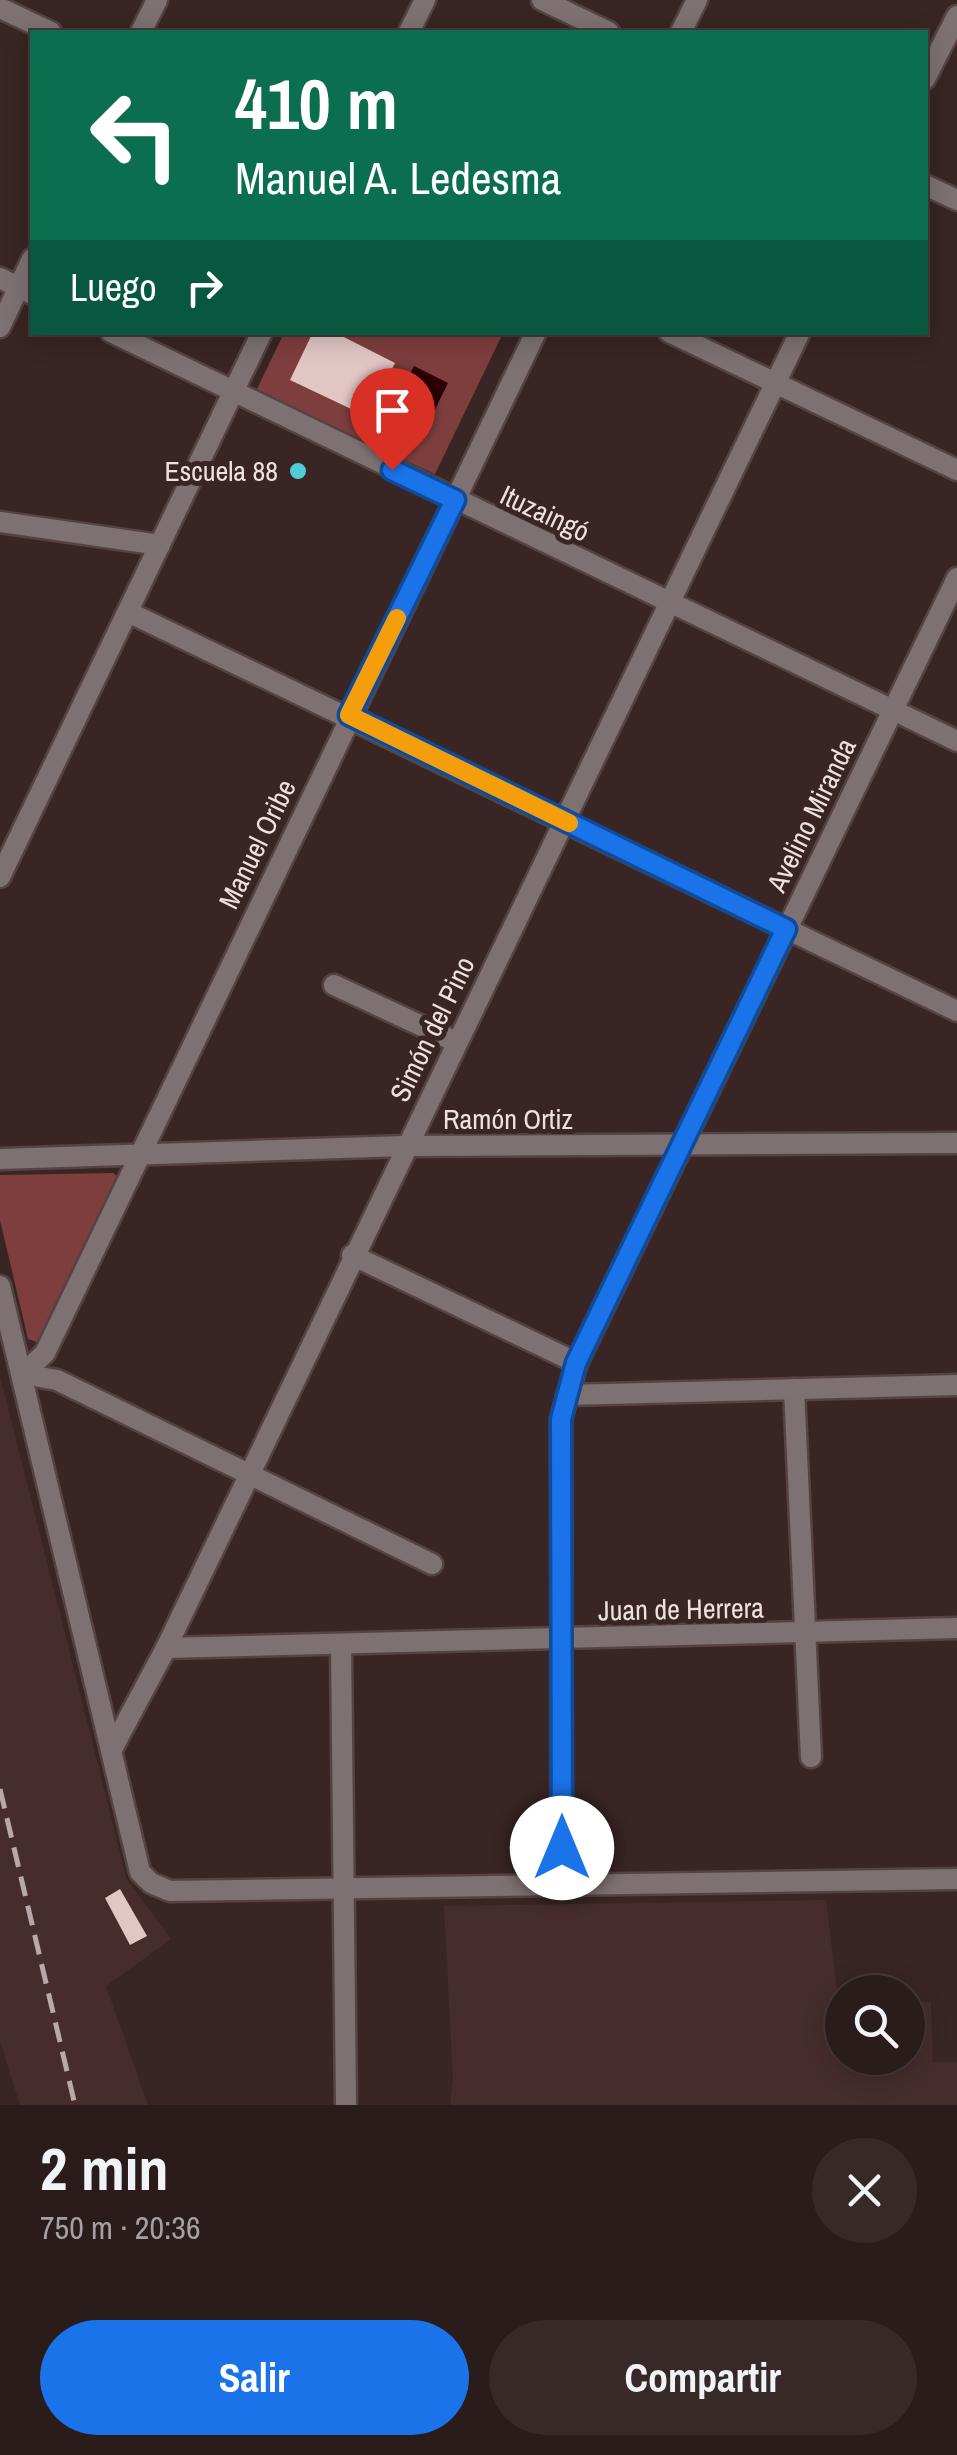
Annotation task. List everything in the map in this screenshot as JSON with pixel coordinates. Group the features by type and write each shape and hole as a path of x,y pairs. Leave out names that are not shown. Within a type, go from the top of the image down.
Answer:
{"street":[{"path":"142,30 157,0"},
{"path":"410,30 425,0"},
{"path":"542,0 605,30"},
{"path":"682,30 697,0"},
{"path":"0,8 47,30"},
{"path":"928,73 957,16"},
{"path":"928,186 957,200"},
{"path":"0,327 30,263"},
{"name":"Ituzaingó","path":"117,335 957,741"},
{"path":"0,877 261,335"},
{"name":"Manuel Oribe","path":"23,1374 45,1353 535,335"},
{"path":"674,335 957,470"},
{"name":"Simón del Pino","path":"112,1749 166,1648 246,1475 799,335"},
{"path":"0,522 160,544"},
{"name":"Avelino Miranda","path":"562,1882 560,1454 567,1395 576,1363 957,578"},
{"path":"128,612 349,715 957,1012"},
{"path":"334,985 456,1042"},
{"name":"Ramón Ortiz","path":"0,1159 406,1146 678,1146 955,1139"},
{"path":"352,1255 576,1363"},
{"path":"0,1286 140,1872 151,1884 170,1891 562,1882 957,1879"},
{"path":"23,1374 57,1380 432,1564"},
{"path":"567,1395 957,1385"},
{"path":"794,1388 811,1757"},
{"name":"Juan de Herrera","path":"166,1648 957,1628"},
{"path":"340,1645 346,2105"}],"shaded area":[{"path":"283,335 502,335 435,474 256,391"},
{"path":"414,366 448,383 418,444 385,427"},
{"path":"0,1175 117,1176 37,1342 28,1339 0,1220"},
{"path":"0,1376 127,1880 171,1939 106,1986 148,2105 20,2105 0,2041"},
{"path":"826,1900 835,1975 825,1975 825,2075 925,2075 925,2002 931,2002 933,2062 957,2062 957,2105 450,2105 453,2080 444,1906"}],"building":[{"path":"312,335 340,335 395,363 368,417 290,380"},
{"path":"120,1889 147,1936 130,1945 105,1898"}],"railway":[{"path":"0,1789 75,2105"}],"slow traffic":[{"path":"397,618 349,715 569,823"}],"place":[{"name":"Escuela 88","path":"298,471"}],"route":[{"path":"392,470 455,500 349,715 786,929 576,1363 561,1419 562,1848"}]}
